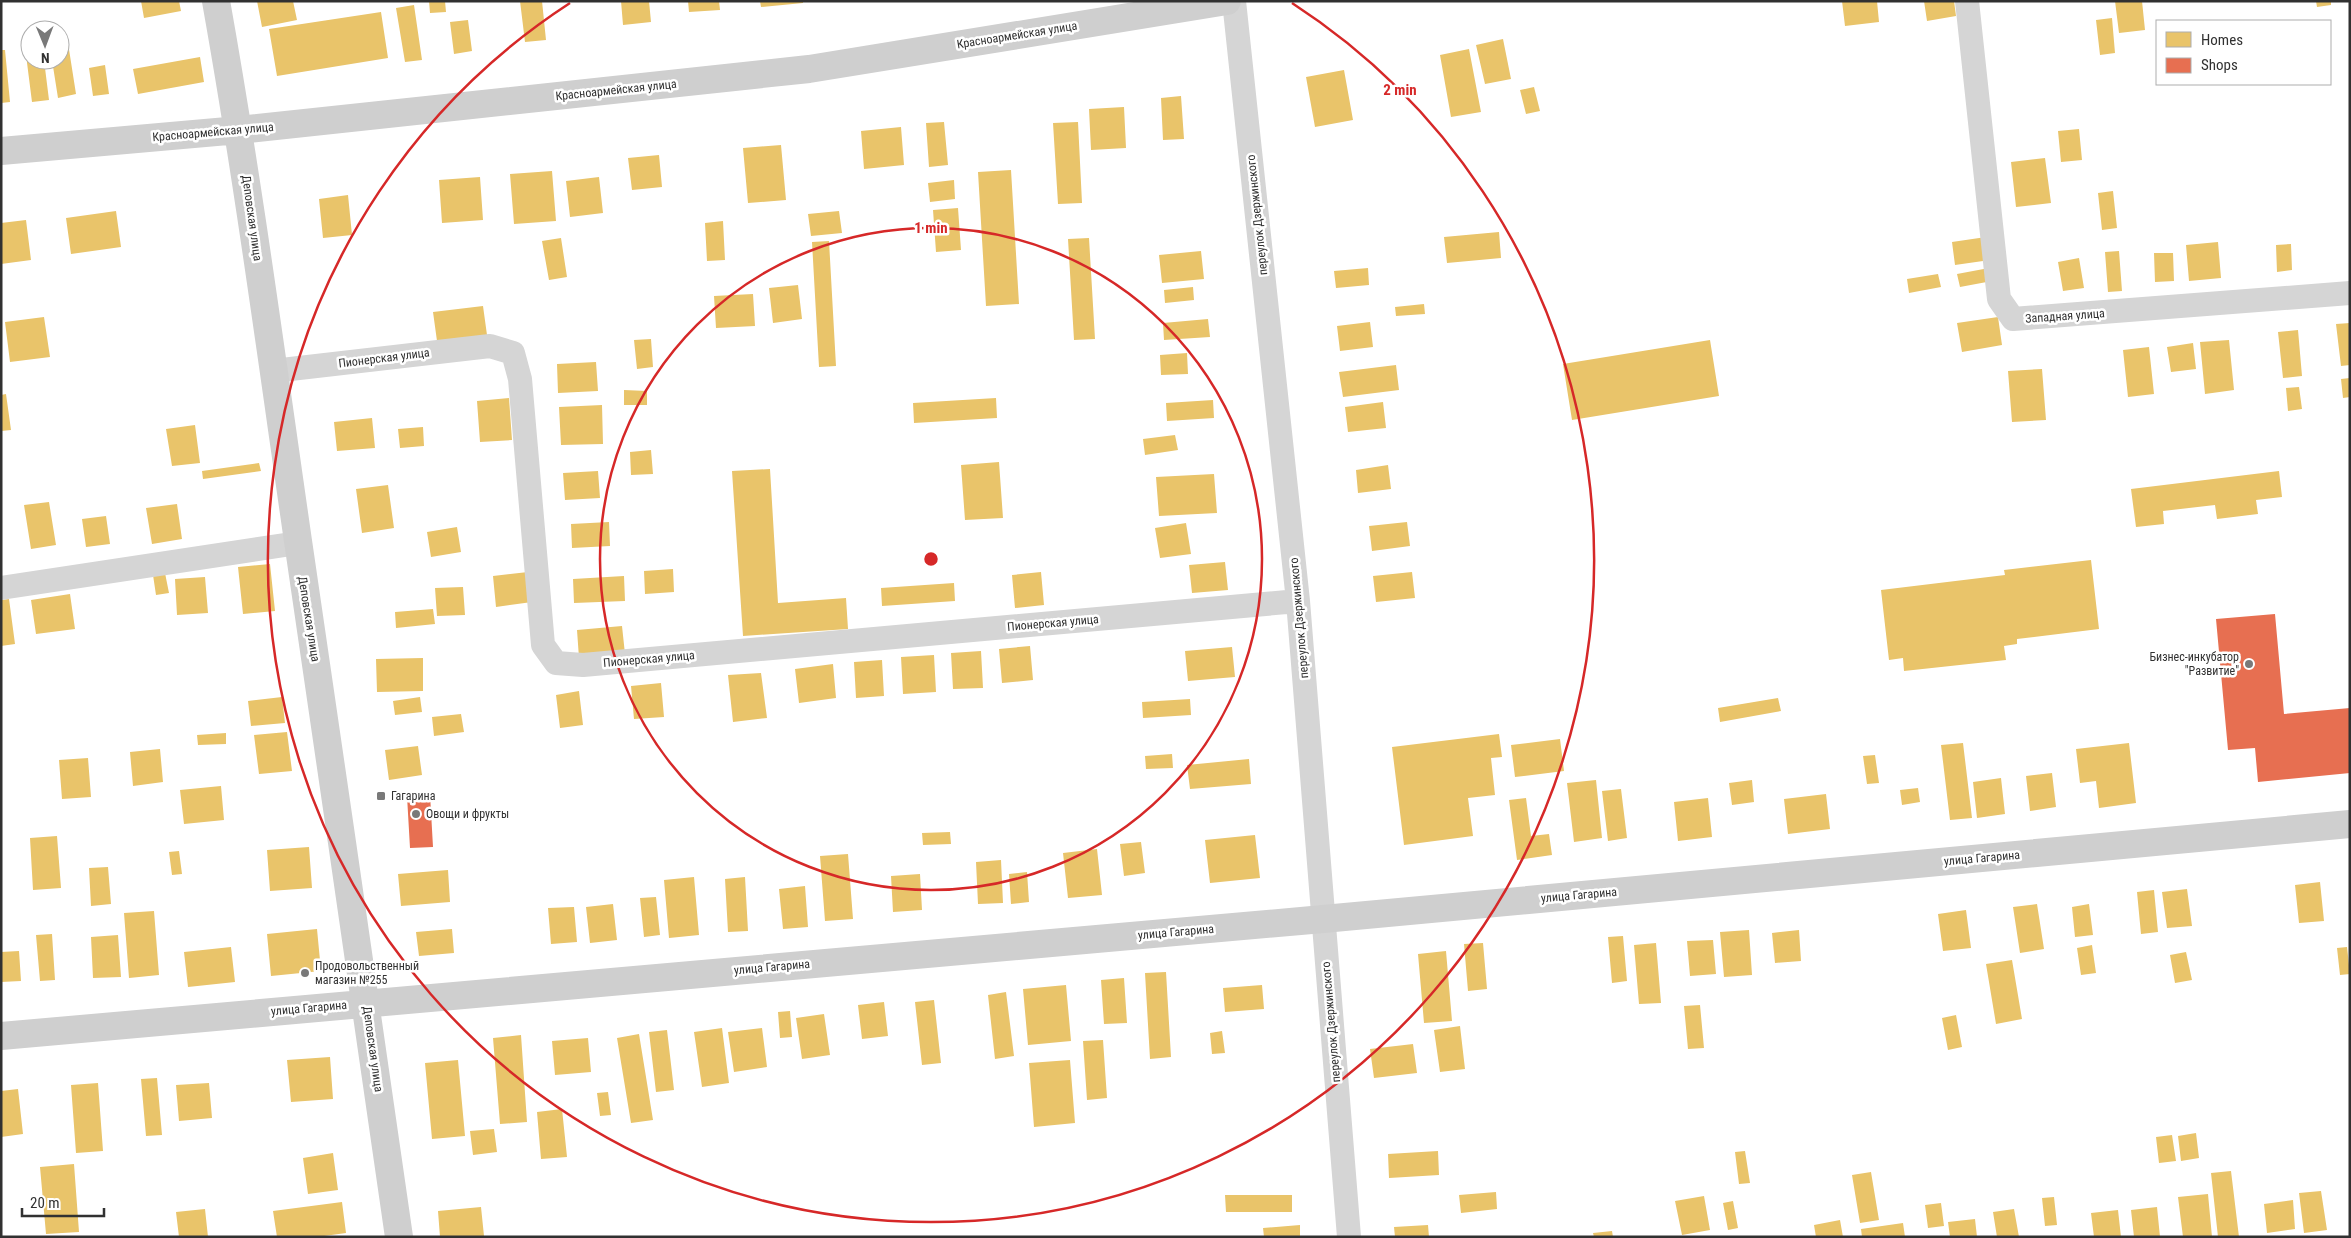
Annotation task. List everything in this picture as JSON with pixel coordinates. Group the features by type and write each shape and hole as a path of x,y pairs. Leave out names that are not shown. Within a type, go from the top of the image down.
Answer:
{"street":[{"name":"Деповская улица","path":"216,1 239,130 298,543 367,1003 399,1237"},
{"name":"Красноармейская улица","path":"1,151 239,130 809,69 1227,1"},
{"name":"переулок Дзержинского","path":"1234,1 1298,601 1349,1237"},
{"name":"Западная улица","path":"1968,1 1999,300 2013,320 2350,293"},
{"name":"Пионерская улица","path":"273,371 490,346 513,353 520,379 543,645 556,663 583,666 1298,601"},
{"path":"1,588 298,543"},
{"name":"улица Гагарина","path":"1,1036 1323,919 2350,824"}],"building: Homes":[{"path":"141,1 179,1 181,11 144,18"},
{"path":"257,1 293,1 297,20 262,27"},
{"path":"429,1 445,1 446,12 430,13"},
{"path":"520,1 542,1 546,40 525,42"},
{"path":"621,1 649,1 651,22 623,25"},
{"path":"688,1 719,1 720,10 689,12"},
{"path":"760,1 803,1 803,3 761,7"},
{"path":"1842,1 1877,1 1879,22 1845,26"},
{"path":"1924,1 1954,1 1956,16 1927,21"},
{"path":"2115,1 2142,1 2145,30 2119,33"},
{"path":"2316,1 2331,1 2331,5 2317,7"},
{"path":"414,5 422,60 405,62 396,8"},
{"path":"381,12 388,58 277,76 269,29"},
{"path":"2112,18 2115,53 2100,55 2096,20"},
{"path":"468,20 472,51 454,54 450,22"},
{"path":"1503,39 1511,79 1485,84 1476,45"},
{"path":"1469,49 1481,112 1451,117 1440,55"},
{"path":"1,50 5,50 10,102 1,103"},
{"path":"70,56 76,94 58,98 54,70 70,70"},
{"path":"200,57 204,82 138,94 133,69"},
{"path":"105,65 109,94 93,96 89,68"},
{"path":"28,70 45,70 49,100 32,102"},
{"path":"1344,70 1353,120 1315,127 1306,77"},
{"path":"1534,87 1540,111 1526,114 1520,90"},
{"path":"1181,96 1184,139 1163,140 1161,98"},
{"path":"1124,107 1126,148 1091,150 1089,109"},
{"path":"944,122 948,165 929,167 926,123"},
{"path":"1078,122 1082,203 1058,204 1053,123"},
{"path":"901,127 904,165 864,169 861,131"},
{"path":"2079,129 2082,160 2061,162 2058,131"},
{"path":"781,145 786,200 748,203 743,148"},
{"path":"659,155 662,187 632,190 628,158"},
{"path":"2045,158 2051,203 2016,207 2011,162"},
{"path":"1011,170 1019,304 986,306 978,172"},
{"path":"552,171 556,221 514,224 510,174"},
{"path":"480,177 483,220 442,223 439,180"},
{"path":"599,177 603,213 570,217 566,181"},
{"path":"954,180 955,199 930,202 928,183"},
{"path":"2113,191 2117,228 2102,230 2098,193"},
{"path":"348,195 352,235 323,238 319,199"},
{"path":"958,208 961,250 936,252 933,210"},
{"path":"116,211 121,247 71,254 66,218"},
{"path":"839,211 842,233 811,236 808,214"},
{"path":"26,220 31,260 1,264 1,223"},
{"path":"723,221 725,260 707,261 705,223"},
{"path":"1499,232 1501,258 1447,263 1444,237"},
{"path":"1986,237 1990,260 1955,265 1952,242"},
{"path":"561,238 567,277 549,280 542,241"},
{"path":"1089,238 1095,339 1074,340 1068,239"},
{"path":"829,241 836,366 819,367 812,242"},
{"path":"2218,242 2221,278 2189,281 2186,245"},
{"path":"2291,244 2292,270 2277,272 2276,245"},
{"path":"1201,251 1204,279 1162,283 1159,255"},
{"path":"2119,251 2122,291 2108,292 2105,252"},
{"path":"2154,253 2173,253 2174,281 2155,282"},
{"path":"2079,258 2084,288 2063,291 2058,262"},
{"path":"1368,268 1369,285 1336,288 1334,271"},
{"path":"1989,268 1992,281 1960,287 1957,274"},
{"path":"1938,274 1941,287 1909,293 1907,279"},
{"path":"798,285 802,319 773,323 769,288"},
{"path":"1193,287 1194,300 1165,303 1164,290"},
{"path":"753,294 755,326 716,328 714,296"},
{"path":"1424,304 1425,314 1396,316 1395,307"},
{"path":"483,306 487,335 437,341 433,312"},
{"path":"44,317 50,357 10,362 5,322"},
{"path":"1998,317 2002,345 1962,352 1957,323"},
{"path":"1208,319 1210,337 1164,340 1163,323"},
{"path":"1370,322 1373,347 1340,351 1337,326"},
{"path":"2350,323 2350,365 2341,366 2336,324"},
{"path":"2298,330 2302,376 2283,378 2278,332"},
{"path":"651,339 653,367 637,369 634,340"},
{"path":"1710,340 1719,396 1572,420 1563,364"},
{"path":"2229,340 2234,390 2205,394 2200,342"},
{"path":"2193,343 2196,369 2171,372 2167,347"},
{"path":"2149,347 2154,394 2128,397 2123,350"},
{"path":"1187,353 1188,374 1161,375 1160,355"},
{"path":"596,362 598,391 558,393 557,364"},
{"path":"1396,365 1399,390 1343,397 1339,372"},
{"path":"2042,369 2046,420 2012,422 2008,371"},
{"path":"2350,378 2350,397 2343,398 2341,379"},
{"path":"2299,387 2302,409 2288,411 2286,388"},
{"path":"624,390 647,391 647,405 624,405"},
{"path":"6,394 11,430 1,431 1,395"},
{"path":"509,398 512,440 480,442 477,401"},
{"path":"996,398 997,418 914,423 913,403"},
{"path":"1213,400 1214,418 1167,421 1166,403"},
{"path":"1383,402 1386,428 1348,432 1345,407"},
{"path":"602,405 603,444 561,445 559,407"},
{"path":"372,418 375,448 337,451 334,422"},
{"path":"195,425 200,463 172,466 166,429"},
{"path":"423,427 424,446 400,448 398,429"},
{"path":"1175,435 1178,450 1145,455 1143,439"},
{"path":"651,450 653,474 631,475 630,452"},
{"path":"999,462 1003,518 965,520 961,465"},
{"path":"259,463 261,471 203,479 202,471"},
{"path":"1388,465 1391,489 1358,493 1356,470"},
{"path":"770,469 778,603 846,598 848,629 743,636 732,471"},
{"path":"598,471 600,498 565,500 563,473"},
{"path":"2279,471 2282,497 2256,500 2258,514 2217,519 2215,505 2163,511 2164,524 2136,527 2131,489"},
{"path":"1214,474 1217,513 1159,516 1156,477"},
{"path":"388,485 394,528 362,533 356,489"},
{"path":"49,502 56,545 31,549 24,505"},
{"path":"177,504 182,539 152,544 146,508"},
{"path":"106,516 110,544 86,547 82,519"},
{"path":"609,522 610,546 572,548 571,524"},
{"path":"1407,522 1410,546 1372,551 1369,526"},
{"path":"1186,523 1191,554 1160,558 1155,528"},
{"path":"457,527 461,552 431,557 427,532"},
{"path":"2091,560 2099,629 2017,639 2017,644 2004,646 2006,660 1904,671 1903,658 1889,660 1881,590 2005,575 2004,570"},
{"path":"1225,562 1228,590 1192,593 1189,565"},
{"path":"270,564 275,611 243,614 238,567"},
{"path":"673,569 674,592 645,594 644,571"},
{"path":"528,572 532,602 496,607 493,576"},
{"path":"1041,572 1044,605 1015,608 1012,575"},
{"path":"1412,572 1415,598 1376,602 1373,576"},
{"path":"165,573 169,593 156,595 153,575"},
{"path":"624,576 625,601 574,603 573,579"},
{"path":"205,577 208,613 177,615 175,579"},
{"path":"954,583 955,601 882,606 881,588"},
{"path":"463,587 465,615 437,616 435,588"},
{"path":"70,594 75,629 36,634 31,600"},
{"path":"9,599 15,644 1,646 1,600"},
{"path":"433,609 435,624 396,628 395,612"},
{"path":"622,626 625,654 579,658 577,630"},
{"path":"1030,646 1033,680 1002,683 999,649"},
{"path":"1232,647 1235,677 1188,681 1185,651"},
{"path":"981,651 983,688 953,689 951,653"},
{"path":"934,655 936,692 903,694 901,657"},
{"path":"423,658 423,691 377,692 376,659"},
{"path":"882,660 884,696 856,698 854,662"},
{"path":"833,664 836,698 799,703 795,669"},
{"path":"761,673 767,718 733,722 728,675"},
{"path":"661,683 664,717 634,719 631,686"},
{"path":"579,691 583,725 560,728 556,695"},
{"path":"282,697 285,723 251,726 248,701"},
{"path":"420,697 422,712 395,715 393,701"},
{"path":"1778,698 1781,711 1720,722 1718,708"},
{"path":"1190,699 1191,715 1143,718 1142,702"},
{"path":"461,714 464,732 434,736 432,717"},
{"path":"287,732 292,771 259,774 254,735"},
{"path":"226,733 226,744 198,745 197,735"},
{"path":"1499,734 1502,757 1491,758 1495,795 1468,798 1473,836 1404,845 1392,747"},
{"path":"1560,739 1564,771 1515,777 1511,745"},
{"path":"1963,743 1972,818 1950,820 1941,745"},
{"path":"2129,743 2136,803 2099,808 2096,781 2080,783 2076,749"},
{"path":"418,746 422,775 389,780 385,750"},
{"path":"160,749 163,782 133,786 130,752"},
{"path":"1172,754 1173,768 1146,769 1145,756"},
{"path":"1875,755 1879,783 1867,784 1863,756"},
{"path":"88,758 91,797 62,799 59,760"},
{"path":"1249,759 1251,784 1190,789 1187,765"},
{"path":"2052,773 2056,807 2030,811 2026,776"},
{"path":"2001,778 2005,814 1977,818 1973,782"},
{"path":"1596,780 1602,838 1574,842 1567,783"},
{"path":"1752,780 1754,802 1732,805 1729,783"},
{"path":"221,786 224,820 184,824 180,790"},
{"path":"1918,788 1920,802 1902,805 1900,790"},
{"path":"1621,789 1627,838 1608,841 1602,791"},
{"path":"1826,794 1830,829 1788,834 1784,799"},
{"path":"1526,798 1531,836 1549,834 1552,855 1517,860 1509,800"},
{"path":"1708,798 1712,837 1678,841 1674,802"},
{"path":"950,832 951,844 923,845 922,833"},
{"path":"1255,835 1260,878 1210,883 1205,840"},
{"path":"57,836 61,888 33,890 30,838"},
{"path":"1141,842 1145,873 1124,876 1120,844"},
{"path":"309,847 312,888 270,891 267,850"},
{"path":"1097,849 1102,895 1068,898 1063,853"},
{"path":"179,851 182,874 172,875 169,852"},
{"path":"848,854 853,919 825,921 820,856"},
{"path":"1001,860 1003,903 978,904 976,862"},
{"path":"108,867 111,904 91,906 89,868"},
{"path":"448,870 450,902 401,906 398,874"},
{"path":"1027,872 1029,902 1011,904 1009,874"},
{"path":"920,874 922,910 893,912 891,876"},
{"path":"694,877 699,935 669,938 664,880"},
{"path":"745,877 748,931 728,932 725,879"},
{"path":"2320,882 2324,921 2299,923 2295,885"},
{"path":"805,886 808,927 783,929 779,889"},
{"path":"2187,889 2192,926 2167,928 2162,892"},
{"path":"2154,890 2158,932 2141,934 2137,892"},
{"path":"656,897 660,935 644,937 640,898"},
{"path":"613,904 617,940 590,943 586,907"},
{"path":"2037,904 2044,949 2020,953 2013,907"},
{"path":"2089,904 2093,935 2075,937 2072,907"},
{"path":"574,907 577,942 551,944 548,908"},
{"path":"1966,910 1971,948 1943,951 1938,914"},
{"path":"154,911 159,975 129,978 124,913"},
{"path":"317,929 321,971 271,976 267,934"},
{"path":"452,929 454,953 419,956 416,932"},
{"path":"1749,930 1752,975 1724,977 1720,932"},
{"path":"1799,930 1801,961 1775,963 1772,933"},
{"path":"52,934 55,980 40,981 36,935"},
{"path":"118,935 121,977 93,978 91,937"},
{"path":"1623,936 1627,981 1612,983 1608,937"},
{"path":"1713,940 1716,974 1690,976 1687,941"},
{"path":"1483,943 1487,989 1468,991 1464,944"},
{"path":"1656,943 1661,1003 1639,1004 1634,945"},
{"path":"2092,945 2096,973 2081,975 2077,948"},
{"path":"231,947 235,982 188,987 184,952"},
{"path":"2347,947 2350,974 2340,975 2337,948"},
{"path":"19,951 21,981 1,982 1,952"},
{"path":"1446,951 1452,1021 1424,1023 1418,954"},
{"path":"2186,952 2192,980 2175,983 2170,955"},
{"path":"2012,960 2022,1019 1996,1024 1986,964"},
{"path":"1166,972 1171,1057 1150,1059 1145,973"},
{"path":"1124,978 1127,1023 1104,1024 1101,980"},
{"path":"1066,985 1071,1041 1028,1045 1023,989"},
{"path":"1262,985 1264,1009 1225,1012 1223,988"},
{"path":"1006,992 1014,1056 995,1059 988,995"},
{"path":"934,1000 941,1063 922,1065 915,1002"},
{"path":"884,1002 888,1036 862,1039 858,1005"},
{"path":"1700,1005 1704,1048 1688,1049 1684,1006"},
{"path":"790,1011 792,1037 780,1038 778,1012"},
{"path":"824,1014 830,1055 802,1059 796,1018"},
{"path":"1956,1015 1962,1047 1948,1050 1942,1018"},
{"path":"1460,1026 1465,1069 1440,1072 1434,1030"},
{"path":"722,1028 729,1083 702,1087 694,1032"},
{"path":"762,1028 767,1067 734,1072 728,1032"},
{"path":"667,1030 674,1090 656,1092 649,1032"},
{"path":"1222,1031 1225,1053 1212,1054 1210,1033"},
{"path":"639,1034 653,1120 631,1123 617,1038"},
{"path":"521,1035 527,1122 500,1124 493,1038"},
{"path":"588,1038 591,1072 555,1075 552,1041"},
{"path":"1103,1040 1107,1098 1087,1100 1083,1041"},
{"path":"1413,1044 1417,1073 1374,1078 1370,1049"},
{"path":"330,1057 333,1099 291,1102 287,1060"},
{"path":"458,1060 465,1136 432,1139 425,1063"},
{"path":"1070,1060 1075,1123 1034,1127 1029,1063"},
{"path":"157,1078 162,1135 146,1136 141,1079"},
{"path":"98,1083 103,1151 76,1153 71,1085"},
{"path":"209,1083 212,1118 179,1121 176,1085"},
{"path":"18,1089 23,1134 1,1137 1,1091"},
{"path":"608,1092 611,1115 600,1116 597,1093"},
{"path":"562,1109 567,1157 541,1159 537,1112"},
{"path":"494,1129 497,1152 473,1155 470,1131"},
{"path":"2196,1133 2199,1158 2181,1161 2178,1136"},
{"path":"2172,1135 2176,1161 2159,1163 2156,1137"},
{"path":"1438,1151 1439,1175 1389,1178 1388,1154"},
{"path":"1745,1151 1750,1183 1739,1184 1735,1152"},
{"path":"333,1153 338,1190 308,1194 303,1158"},
{"path":"74,1164 79,1232 46,1234 40,1167"},
{"path":"2231,1171 2239,1237 2218,1237 2211,1173"},
{"path":"1871,1172 1879,1220 1860,1223 1852,1175"},
{"path":"2321,1191 2327,1230 2304,1233 2299,1193"},
{"path":"1496,1192 1497,1209 1461,1213 1459,1195"},
{"path":"2208,1194 2212,1237 2183,1237 2178,1197"},
{"path":"1225,1195 1292,1195 1292,1212 1226,1212"},
{"path":"1704,1196 1710,1230 1682,1235 1675,1201"},
{"path":"2054,1197 2057,1225 2045,1226 2042,1198"},
{"path":"2293,1200 2295,1229 2267,1233 2264,1204"},
{"path":"1733,1201 1738,1228 1728,1230 1723,1203"},
{"path":"342,1202 346,1233 317,1237 277,1237 273,1211"},
{"path":"1941,1203 1944,1226 1928,1228 1925,1205"},
{"path":"481,1207 484,1236 440,1237 438,1211"},
{"path":"2157,1207 2160,1237 2134,1237 2131,1210"},
{"path":"205,1209 208,1237 179,1237 176,1212"},
{"path":"2014,1209 2019,1237 1997,1237 1993,1212"},
{"path":"2118,1210 2121,1237 2094,1237 2091,1213"},
{"path":"1975,1219 1977,1237 1950,1237 1948,1222"},
{"path":"1840,1220 1843,1237 1816,1237 1814,1225"},
{"path":"1903,1223 1905,1237 1862,1237 1861,1229"},
{"path":"1300,1225 1300,1237 1264,1237 1263,1228"},
{"path":"1428,1225 1429,1237 1395,1237 1394,1227"},
{"path":"1612,1231 1613,1237 1594,1237 1593,1233"}],"building: Shops":[{"name":"Бизнес-инкубатор \"Развитие\"","path":"2275,614 2284,714 2350,708 2350,773 2258,782 2255,748 2228,750 2216,619"},
{"path":"430,794 433,847 410,848 407,796"}],"place":[{"name":"Бизнес-инкубатор \"Развитие\"","path":"2249,664"},
{"name":"Гагарина","path":"381,796"},
{"name":"Овощи и фрукты","path":"416,814"},
{"name":"Продовольственный магазин №255","path":"305,973"}]}
